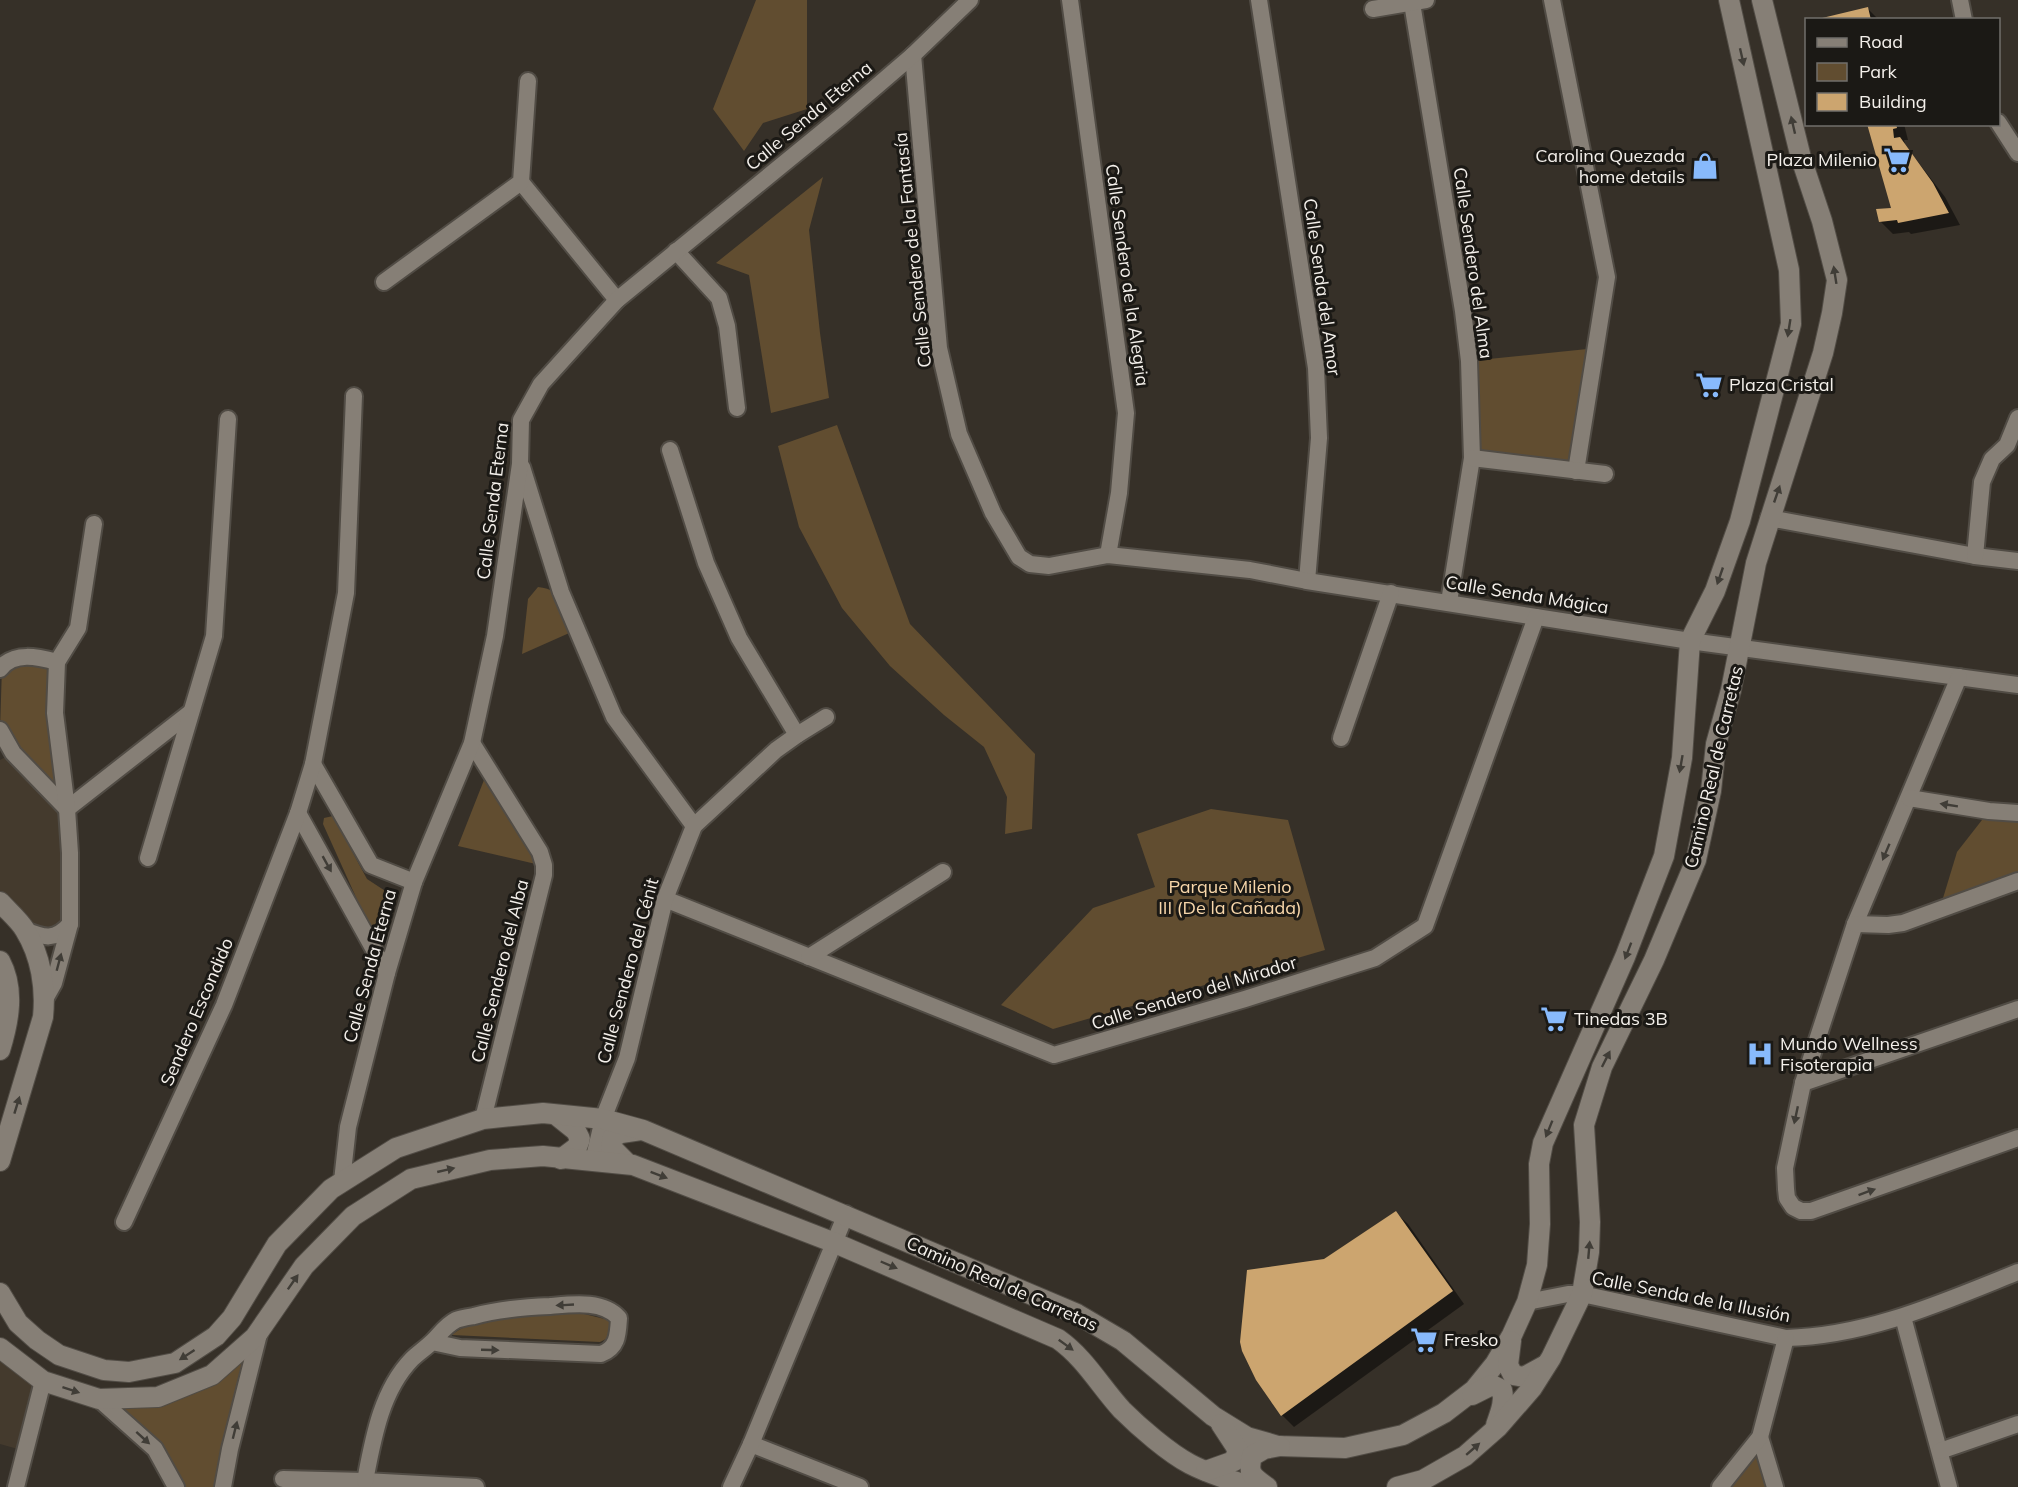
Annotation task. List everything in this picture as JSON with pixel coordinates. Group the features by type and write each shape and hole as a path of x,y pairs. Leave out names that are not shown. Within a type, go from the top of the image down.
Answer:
{"street":[{"name":"Calle Senda Eterna","path":"342,1181 348,1127 387,973 414,882 472,743 495,636 520,464 521,420 541,384 617,300 842,116 913,55 970,0"},
{"name":"Calle Sendero de la Alegria","path":"1070,0 1126,413 1119,493 1108,555"},
{"name":"Calle Senda del Amor","path":"1259,0 1316,368 1319,438 1307,581"},
{"path":"1552,0 1607,277 1576,471"},
{"name":"Camino Real de Carretas","path":"0,1293 18,1323 59,1355 104,1370 129,1371 175,1363 216,1336 232,1318 277,1244 331,1189 342,1181 396,1148 483,1119 543,1113 603,1119 643,1130 846,1214 1077,1314 1123,1341 1218,1419 1246,1437 1281,1446 1346,1448 1403,1435 1444,1413 1474,1390 1495,1364 1512,1335 1527,1302 1537,1265 1540,1224 1539,1164 1543,1143 1625,957 1664,856 1683,758 1690,641 1715,591 1740,521 1791,324 1789,270 1729,0"},
{"name":"Camino Real de Carretas","path":"1397,1487 1424,1484 1465,1456 1494,1431 1532,1388 1547,1364 1582,1294 1589,1252 1590,1222 1584,1125 1602,1067 1654,960 1696,860 1711,791 1716,744 1731,690 1756,563 1823,353 1837,280 1822,221 1801,158 1762,0"},
{"path":"1960,0 1964,18"},
{"name":"Calle Sendero del Alma","path":"1373,9 1419,1 1463,311 1468,361 1472,458 1449,602"},
{"name":"Calle Sendero de la Fantasía","path":"913,55 939,348 959,434 993,513 1019,557 1030,564"},
{"path":"528,81 521,182 617,300"},
{"path":"2000,125 2018,153"},
{"path":"384,282 521,182"},
{"path":"676,251 719,298 727,326 737,408"},
{"name":"Sendero Escondido","path":"124,1222 224,1005 298,813 313,764 346,593 354,396"},
{"path":"1975,556 1982,482 1992,459 2012,443 2018,418"},
{"path":"148,858 214,636 228,419"},
{"path":"670,450 710,574 739,638 797,735"},
{"path":"1472,458 1605,474"},
{"path":"520,464 561,592 614,717 694,826"},
{"path":"1769,518 1975,556 2018,561"},
{"path":"45,999 54,983 70,924 70,854 67,808 55,713 57,662 78,628 94,524"},
{"name":"Calle Senda Mágica","path":"1030,564 1049,566 1108,555 1250,570 1690,641 2018,685"},
{"path":"1341,738 1391,593"},
{"name":"Calle Sendero del Mirador","path":"664,899 1054,1055 1375,958 1425,926 1536,617"},
{"path":"0,669 11,660 23,657 57,662"},
{"path":"1959,677 1856,924 1803,1083 1785,1168 1787,1198 1792,1207 1801,1211 1826,1207 2018,1138"},
{"path":"67,808 190,712"},
{"name":"Calle Sendero del Cénit","path":"593,1161 603,1119 627,1058 664,899 694,826 776,750 826,717"},
{"path":"0,730 13,753 67,808"},
{"name":"Calle Sendero del Alba","path":"472,743 540,852 544,865 544,875 483,1119"},
{"path":"313,764 371,865 414,882"},
{"path":"1909,798 1989,811 2018,813"},
{"path":"298,813 387,973"},
{"path":"809,957 943,872"},
{"path":"1856,924 1903,923 2018,881"},
{"path":"0,902 25,930 38,960 45,999 43,1017 0,1161"},
{"path":"25,930 43,937 62,933 70,924"},
{"path":"0,961 5,971 10,1000 6,1030 0,1050"},
{"path":"1803,1083 2018,1009"},
{"path":"556,1115 576,1131 580,1139 578,1147 561,1159"},
{"path":"628,1164 611,1147 613,1137 621,1133 643,1130"},
{"name":"Camino Real de Carretas","path":"0,1348 43,1381 99,1399 158,1397 212,1375 255,1337 304,1266 352,1216 411,1179 490,1160 543,1156 628,1164 835,1243 1058,1339 1075,1351 1122,1410 1188,1463 1255,1487"},
{"path":"731,1487 752,1444 846,1214"},
{"name":"Calle Senda de la Ilusión","path":"1527,1302 1568,1294 1582,1294 1786,1338 1816,1337 1903,1317 2018,1272"},
{"path":"364,1481 372,1443 386,1399 394,1384 411,1360 445,1328 457,1320 501,1309 580,1305 606,1308 614,1311 619,1318 615,1345 609,1352 601,1354 460,1348 432,1342"},
{"path":"1903,1317 1949,1487"},
{"path":"223,1487 230,1449 260,1330"},
{"path":"1512,1335 1508,1365 1513,1375 1524,1377 1547,1364"},
{"path":"1720,1487 1760,1437 1786,1338"},
{"path":"16,1487 43,1381"},
{"path":"1461,1400 1492,1385 1502,1390 1503,1405 1494,1431"},
{"path":"99,1399 155,1449 176,1487"},
{"path":"1206,1471 1234,1461 1238,1450 1218,1419"},
{"path":"1940,1451 2018,1424"},
{"path":"1760,1437 1775,1487"},
{"path":"752,1444 860,1487"},
{"path":"1268,1487 1252,1475 1249,1467 1252,1456 1264,1449 1281,1446"},
{"path":"283,1479 476,1487"}],"shaded area":[{"path":"13,753 67,809 70,924 43,937 0,902 0,760"},
{"path":"0,1348 43,1381 25,1451 0,1444"}],"green space":[{"path":"756,0 807,0 807,109 763,123 744,151 713,109"},
{"path":"823,177 809,230 829,398 771,413 749,275 716,263"},
{"path":"1597,348 1576,471 1472,458 1469,361"},
{"path":"837,425 910,624 1035,754 1032,829 1005,834 1007,797 984,747 944,715 890,666 842,608 799,527 778,446"},
{"path":"538,587 560,596 576,630 522,654 528,599"},
{"path":"57,662 67,809 0,730 2,666"},
{"path":"484,780 540,865 458,846"},
{"name":"Parque Milenio III (De la Cañada)","path":"1211,809 1288,820 1325,950 1053,1029 1001,1005 1093,908 1155,887 1137,834"},
{"path":"1989,811 2018,813 2018,881 1940,908 1957,852"},
{"path":"333,816 367,879 396,898 386,931 380,937 373,935 323,824 324,818"},
{"path":"580,1313 613,1321 608,1338 600,1342 452,1335 463,1328 495,1319"},
{"path":"255,1337 223,1487 176,1487 155,1449 99,1399 158,1397"},
{"path":"1760,1437 1775,1487 1720,1487"}],"building":[{"path":"1868,7 1871,18 1822,18"},
{"name":"Plaza Milenio","path":"1868,126 1896,126 1897,128 1893,129 1894,138 1900,137 1933,183 1949,213 1898,223 1897,220 1879,222 1876,209 1891,208"},
{"path":"1396,1211 1453,1291 1281,1416 1256,1380 1242,1351 1240,1342 1247,1270 1324,1259"}],"place":[{"name":"Plaza Milenio","path":"1897,160"},
{"name":"Carolina Quezada home details","path":"1705,166"},
{"name":"Plaza Cristal","path":"1709,385"},
{"name":"Tinedas 3B","path":"1554,1019"},
{"name":"Mundo Wellness Fisoterapia","path":"1760,1054"},
{"name":"Fresko","path":"1424,1340"}]}
